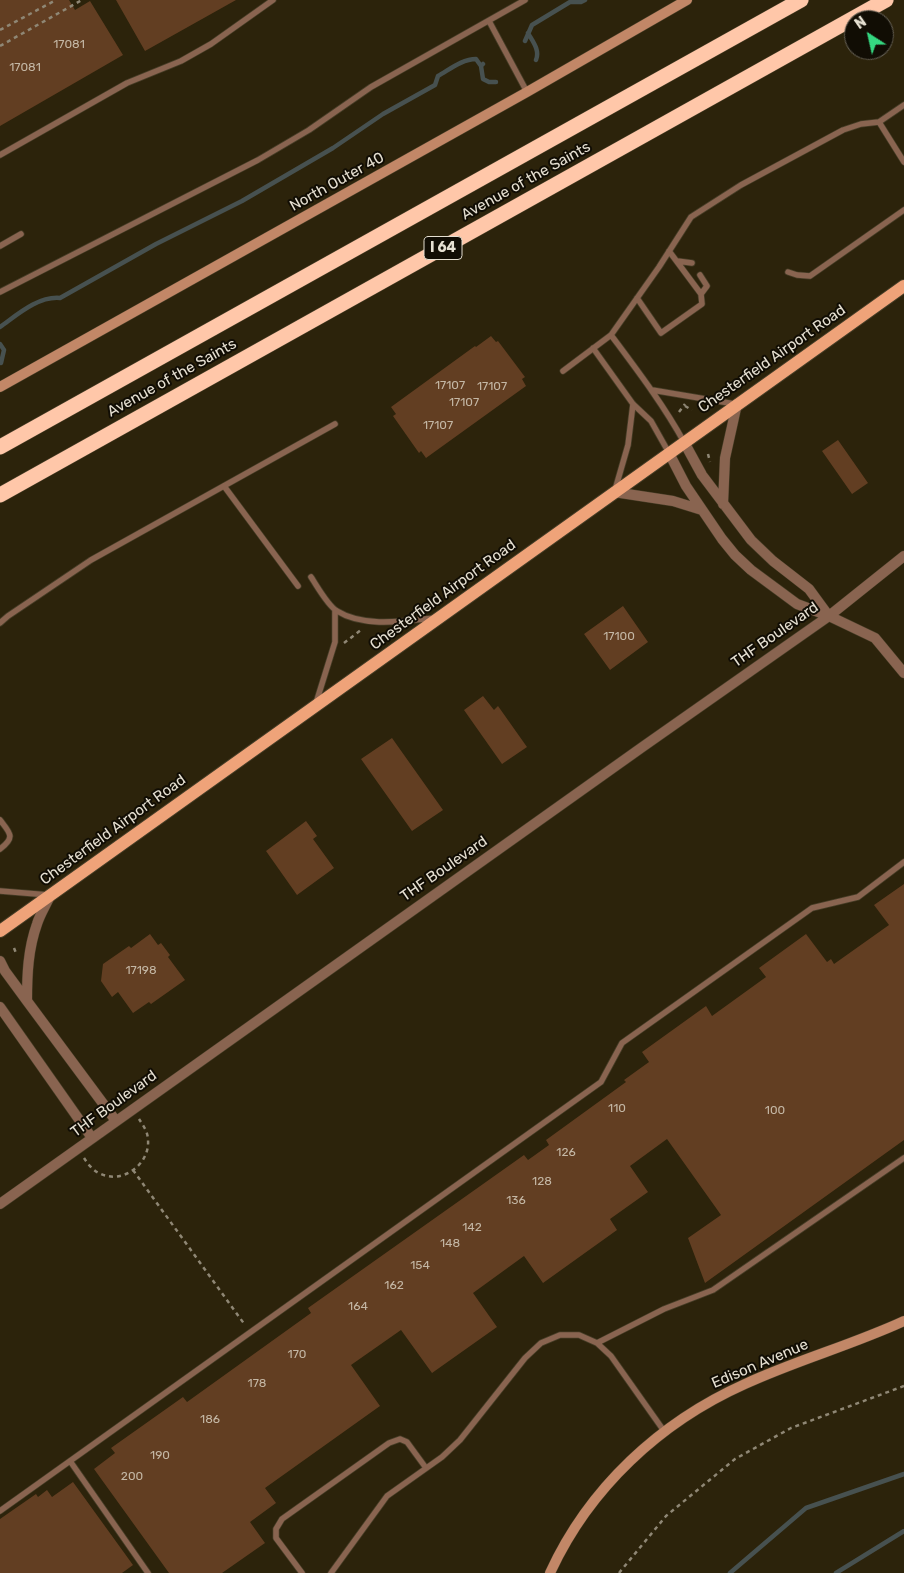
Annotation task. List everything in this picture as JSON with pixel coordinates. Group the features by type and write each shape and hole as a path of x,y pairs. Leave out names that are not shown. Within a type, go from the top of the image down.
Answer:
{"highway":[{"name":"Avenue of the Saints","path":"0,447 801,0"},
{"name":"Avenue of the Saints","path":"0,495 886,0"}],"main road":[{"name":"Chesterfield Airport Road","path":"0,931 904,286"}],"street":[{"name":"North Outer 40","path":"0,387 527,92 687,0"},
{"path":"723,504 725,458 737,404"},
{"path":"684,442 702,475 751,540 773,562 809,589 829,616"},
{"path":"669,453 686,486 726,545 751,570 797,604 829,616 875,638 904,673"},
{"path":"614,492 672,502 702,510"},
{"name":"THF Boulevard","path":"0,1204 829,616 904,556"},
{"path":"27,1001 28,970 32,942 37,923 51,895"},
{"path":"0,961 5,971 116,1121"},
{"path":"0,1008 92,1138"},
{"name":"Edison Avenue","path":"550,1573 578,1522 596,1498 618,1472 664,1431 718,1397 746,1384 851,1344 904,1321"}],"lane":[{"path":"0,156 127,83 181,61 211,44 273,0"},
{"path":"0,292 258,160 309,130 363,92 406,66 525,0"},
{"path":"489,21 527,92"},
{"path":"563,370 611,335 691,217 742,185 842,130 861,124 879,122 904,105"},
{"path":"879,122 904,162"},
{"path":"788,272 810,276 904,210"},
{"path":"0,246 21,234"},
{"path":"669,251 702,294"},
{"path":"678,262 692,263"},
{"path":"637,298 662,332 702,304 702,294 707,286 700,274"},
{"path":"611,335 668,413 684,442"},
{"path":"593,348 633,404 651,422 669,453"},
{"path":"652,390 737,404"},
{"path":"614,492 628,445 633,404"},
{"path":"0,624 8,616 91,560 335,424"},
{"path":"224,486 298,586"},
{"path":"311,577 335,610 349,616 371,622 440,617"},
{"path":"315,706 335,642 335,610"},
{"path":"0,820 11,838 0,849"},
{"path":"0,1511 601,1082 622,1043 812,908 858,896 904,862"},
{"path":"0,891 51,895"},
{"path":"597,1343 664,1309 713,1290 904,1158"},
{"path":"331,1573 388,1496 460,1440 525,1358 541,1343 560,1335 579,1335 597,1343 611,1356 664,1431"},
{"path":"299,1572 276,1538 276,1530 282,1519 389,1443 400,1439 407,1442 426,1468"},
{"path":"70,1461 148,1573"}],"path":[{"path":"0,30 56,0"},
{"path":"0,46 82,0"},
{"path":"678,412 685,406 686,402"},
{"path":"685,406 692,410"},
{"path":"708,454 710,462"},
{"path":"341,646 363,628"},
{"path":"11,958 16,953"},
{"path":"77,1149 90,1166 101,1174 117,1177 127,1175 134,1170 142,1162 148,1150 148,1139 133,1109"},
{"path":"134,1170 244,1322 248,1334"},
{"path":"619,1573 666,1516 735,1458 791,1428 904,1386"}],"building":[{"path":"0,0 69,0 75,10 90,1 123,55 0,126"},
{"path":"116,0 236,0 145,51"},
{"path":"491,336 496,342 498,341 525,377 522,379 526,386 426,458 421,451 419,453 393,416 396,414 391,407"},
{"path":"838,440 868,483 852,494 822,451"},
{"path":"623,606 648,642 610,670 584,634"},
{"path":"483,696 494,710 498,706 527,747 502,764 464,710"},
{"path":"392,738 443,810 412,831 361,759"},
{"path":"306,821 317,836 313,839 334,868 297,895 266,851"},
{"path":"904,884 904,1140 705,1283 688,1238 721,1215 667,1139 630,1166 648,1192 610,1219 617,1230 543,1283 524,1256 473,1293 497,1327 432,1373 401,1330 351,1365 380,1406 265,1488 276,1503 250,1522 265,1543 222,1573 169,1573 94,1469 115,1453 111,1448 183,1397 187,1402 311,1313 308,1308 524,1155 528,1160 549,1145 546,1140 626,1082 624,1080 649,1062 642,1052 706,1006 712,1016 766,977 759,968 806,934 827,962 831,959 834,964 889,925 874,905"},
{"path":"150,934 158,945 161,943 170,955 168,957 185,980 151,1004 149,1002 133,1013 118,992 112,997 101,981 103,964 129,946 131,948"},
{"path":"73,1482 133,1565 122,1573 0,1573 0,1519 36,1494 38,1497 47,1490 52,1497"}],"waterway":[{"path":"525,41 532,25 570,2 585,0"},
{"path":"528,33 537,49 536,60"},
{"path":"0,327 36,303 52,298 60,298 156,244 242,201 333,148 383,114 435,85 438,76 456,65 471,59 476,59 481,66 483,64"},
{"path":"481,66 483,79 489,82 496,82"},
{"path":"0,344 4,350 1,363"},
{"path":"730,1573 806,1508 904,1474"},
{"path":"836,1573 904,1531"}]}
